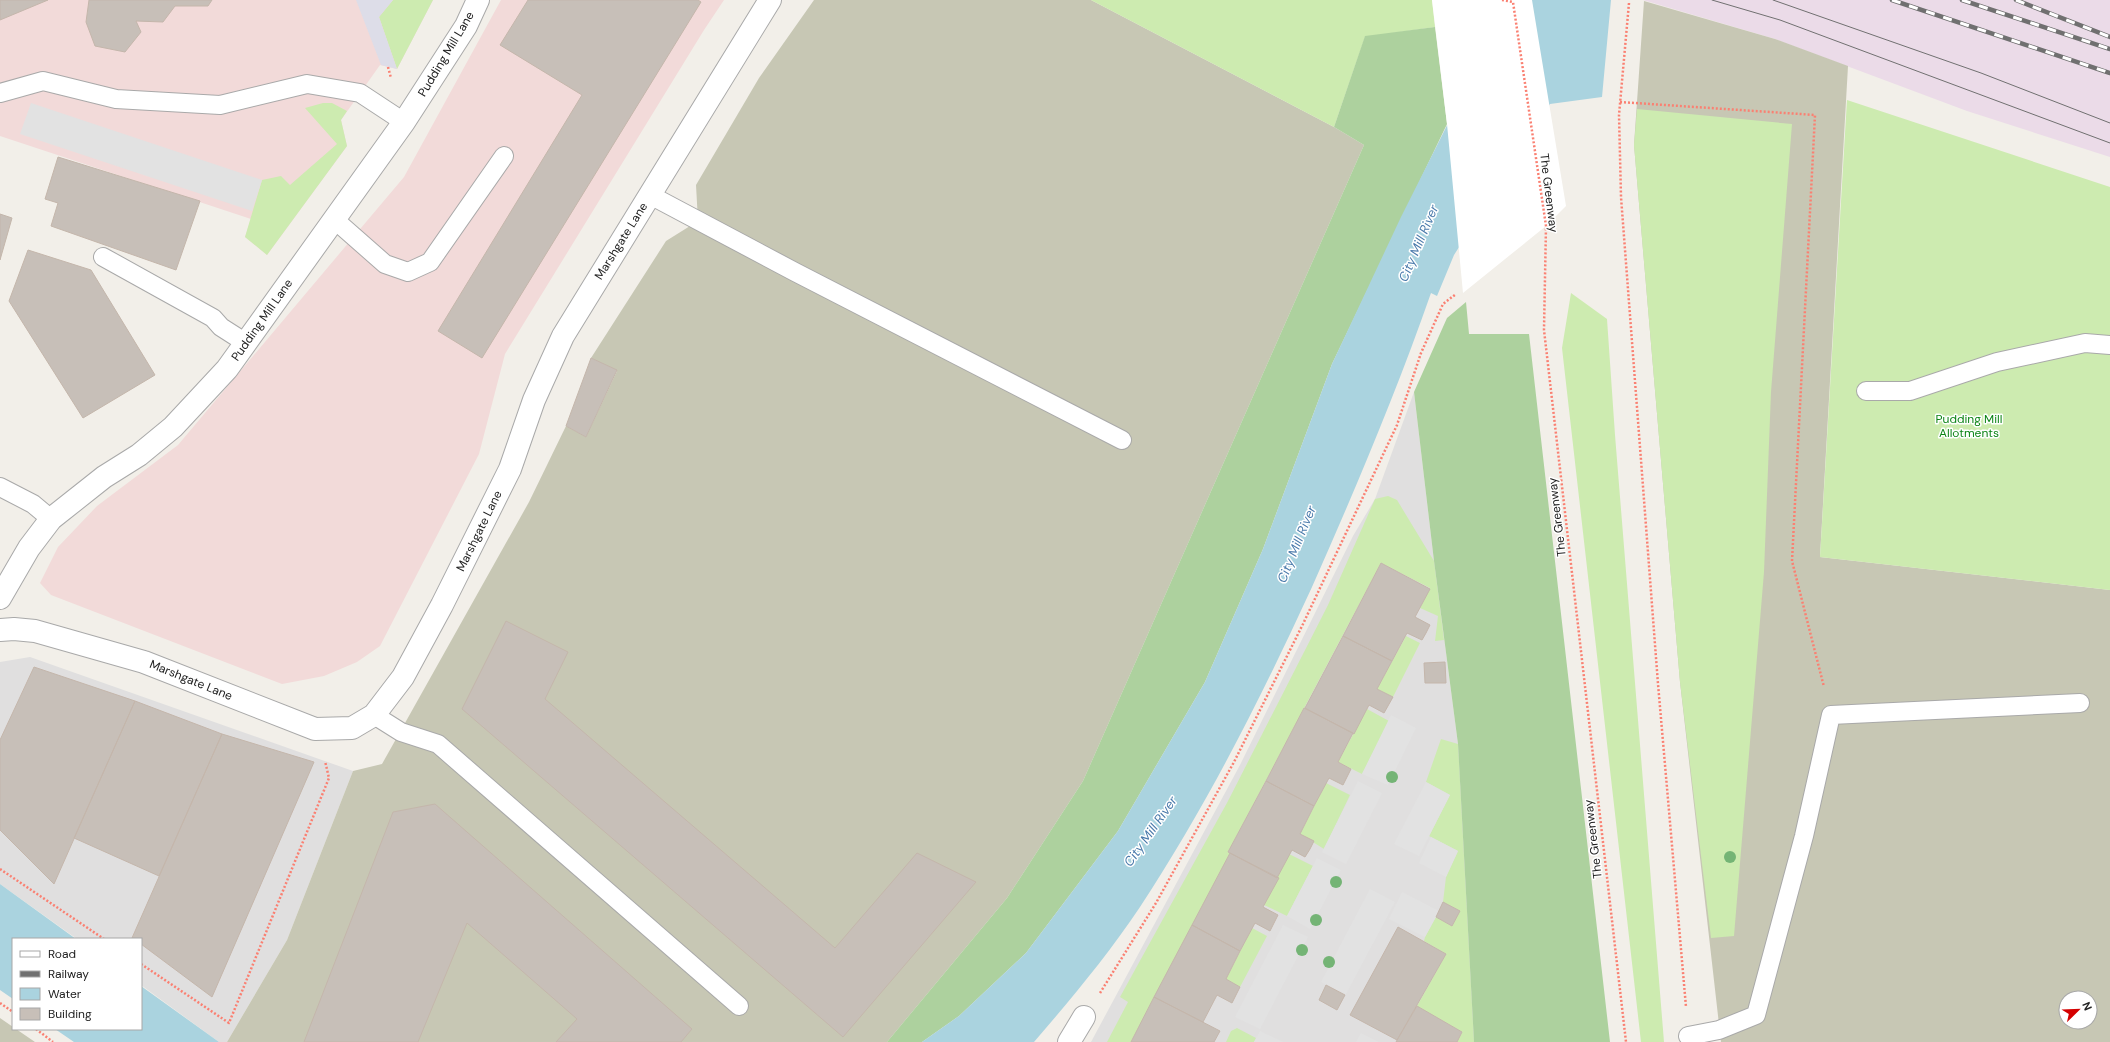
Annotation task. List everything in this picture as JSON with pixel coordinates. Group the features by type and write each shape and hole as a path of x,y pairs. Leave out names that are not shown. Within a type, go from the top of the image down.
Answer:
{"street":[{"name":"Pudding Mill Lane","path":"0,598 29,548 51,519 104,477 139,455 173,427 227,369 404,122 466,26 478,0"},
{"name":"Marshgate Lane","path":"0,630 14,629 35,631 144,662 315,729 352,728 374,715 403,677 449,591 510,469 534,400 563,336 770,0"},
{"path":"1068,1042 1084,1017"}],"lane":[{"path":"0,93 43,81 116,99 220,105 307,84 360,93 404,122"},
{"path":"335,220 385,264 408,272 430,262 504,156"},
{"path":"650,195 788,269 1122,440"},
{"path":"104,257 213,318 221,327 246,343"},
{"path":"1866,391 1910,391 1997,362 2085,343 2110,345"},
{"path":"0,487 33,504 51,519"},
{"path":"1688,1036 1719,1030 1756,1015 1804,836 1831,715 2080,703"},
{"path":"374,715 400,732 438,744 739,1006"}],"path":[{"name":"The Greenway","path":"1502,0 1513,2 1546,226 1544,330 1626,1042"},
{"path":"1629,2 1619,115 1623,232 1658,684 1688,1036"},
{"path":"1620,102 1815,115 1792,561 1831,715"},
{"path":"1084,1017 1156,903 1234,762 1303,624 1397,425 1421,353 1443,304 1456,294"},
{"path":"142,965 229,1023 329,778 315,729"},
{"path":"0,869 103,938"},
{"path":"0,1003 12,1011"},
{"path":"37,1030 54,1042"}],"shaded area":[{"path":"0,0 433,0 397,69 380,65 341,120 347,146 267,255 245,237 251,219 0,136"},
{"path":"356,0 393,0 379,17 397,69 381,65"},
{"path":"501,0 724,0 704,30 505,354 479,454 380,646 357,662 324,676 282,684 51,595 40,583 58,547 97,506 178,445 404,177"},
{"path":"814,0 1091,0 1334,127 1364,145 1083,781 1007,898 887,1042 227,1042 287,940 353,771 382,764 529,502 566,426 586,437 617,371 591,358 666,241 698,221 696,185 759,78"},
{"path":"1643,0 2110,0 2110,157 1967,111 1775,39"},
{"path":"1644,1 1775,39 1848,66 1820,557 2110,590 2110,1042 1721,1042 1680,682 1634,145"},
{"path":"31,103 262,180 252,211 20,134"},
{"path":"1414,392 1458,744 1474,1042 1091,1042 1240,765 1353,536 1375,499"},
{"path":"30,657 353,771 287,940 227,1042 219,1042 142,986 142,938 76,938 0,884 0,662"},
{"path":"1391,715 1416,728 1388,785 1362,774"},
{"path":"1358,781 1382,793 1346,864 1322,852"},
{"path":"1426,782 1450,795 1419,856 1394,844"},
{"path":"1431,837 1458,851 1446,877 1419,863"},
{"path":"1317,858 1341,870 1310,929 1287,916"},
{"path":"1370,889 1395,902 1346,994 1321,982"},
{"path":"1402,892 1439,911 1425,937 1389,919"},
{"path":"1283,925 1308,937 1260,1029 1235,1017"},
{"path":"0,1018 12,1026 12,1030 17,1030 35,1042 0,1042"},
{"path":"1260,1031 1283,1042 1254,1042"},
{"path":"1361,1033 1379,1042 1356,1042"}],"green space":[{"path":"393,0 433,0 397,69 379,17"},
{"path":"1091,0 1432,0 1435,27 1365,37 1334,127"},
{"path":"1435,27 1447,124 1332,364 1263,549 1205,682 1118,831 1026,953 959,1016 922,1042 887,1042 1007,898 1083,781 1364,145 1334,127 1365,36"},
{"name":"Pudding Mill Allotments","path":"1847,100 2110,187 2110,590 1820,557"},
{"path":"323,103 332,103 347,111 341,120 347,146 267,255 245,237 262,180 281,176 290,185 337,144 305,108"},
{"path":"1637,109 1792,124 1771,392 1764,572 1734,936 1711,938 1680,682 1634,145"},
{"path":"1571,293 1607,319 1664,1042 1641,1042 1562,348"},
{"path":"1466,302 1469,334 1529,334 1610,1042 1474,1042 1458,744 1414,392 1447,318"},
{"path":"1388,496 1397,500 1434,561 1444,640 1435,641 1438,616 1420,608 1430,588 1381,563 1228,852 1230,853 1131,1042 1107,1042 1128,1002 1120,997 1228,801 1328,605 1375,499"},
{"path":"1406,636 1420,643 1393,697 1377,689"},
{"path":"1367,709 1389,721 1362,774 1338,762"},
{"path":"1441,739 1458,744 1474,1042 1457,1042 1462,1032 1417,1006 1446,954 1424,941 1425,937 1436,917 1452,926 1460,911 1443,902 1446,877 1458,851 1429,836 1450,795 1426,782"},
{"path":"1326,783 1350,795 1324,849 1300,834"},
{"path":"1289,854 1313,866 1287,916 1264,905"},
{"path":"1252,928 1267,936 1240,987 1226,979"},
{"path":"1237,1028 1256,1038 1254,1042 1226,1042 1231,1031"}],"water":[{"name":"City Mill River","path":"1510,0 1611,0 1602,97 1550,104 1454,255 1437,296 1431,293 1404,367 1359,478 1312,587 1273,669 1232,750 1188,830 1165,869 1128,925 1062,1010 1034,1042 922,1042 959,1016 1026,953 1118,831 1205,682 1263,549 1332,364 1401,217"},
{"path":"0,884 75,938 12,938 12,998 0,990"},
{"path":"142,987 219,1042 74,1042 56,1030 142,1030"}],"pier":[{"path":"1432,0 1532,0 1566,206 1546,226 1463,293 1447,124"}],"building":[{"path":"0,0 48,0 0,20"},
{"path":"89,0 212,0 208,6 175,6 163,22 136,21 141,32 125,52 95,46 86,22"},
{"path":"528,0 698,0 701,2 482,358 438,331 582,95 500,45"},
{"path":"58,157 200,201 176,270 51,226 58,203 45,199"},
{"path":"0,214 12,218 0,260"},
{"path":"28,250 91,270 155,375 83,418 9,301"},
{"path":"591,358 617,370 586,437 566,426"},
{"path":"1381,563 1430,589 1415,617 1430,625 1426,633 1422,640 1407,633 1392,661 1343,636"},
{"path":"506,621 568,652 545,699 835,948 917,853 976,882 843,1037 462,709"},
{"path":"1343,636 1392,661 1377,689 1393,697 1384,713 1369,705 1354,734 1305,708"},
{"path":"1445,662 1446,683 1425,683 1424,663"},
{"path":"34,667 135,701 54,884 0,830 0,740"},
{"path":"135,701 222,734 159,876 74,838"},
{"path":"1304,708 1353,733 1338,762 1351,769 1343,785 1329,778 1314,806 1266,781"},
{"path":"222,734 314,762 212,997 142,945 142,938 132,938"},
{"path":"1266,781 1314,806 1300,834 1314,841 1310,849 1305,857 1292,850 1277,878 1228,852"},
{"path":"435,804 692,1029 681,1042 556,1042 577,1019 467,923 418,1042 304,1042 393,812"},
{"path":"1230,853 1279,878 1263,907 1278,915 1270,931 1255,923 1240,951 1192,925"},
{"path":"1443,902 1460,911 1452,926 1436,917"},
{"path":"1192,925 1240,951 1226,979 1240,987 1232,1003 1217,995 1203,1022 1154,997"},
{"path":"1398,927 1446,954 1397,1040 1350,1015"},
{"path":"1326,985 1345,995 1337,1010 1319,1000"},
{"path":"1154,997 1220,1031 1214,1042 1131,1042"},
{"path":"1417,1006 1462,1032 1457,1042 1396,1042"}],"tram line":[{"path":"1712,0 1780,20 2110,143"},
{"path":"1773,0 1981,73 2110,123"}],"railway":[{"path":"1892,0 2110,73"},
{"path":"1962,0 2110,49"},
{"path":"2016,0 2110,37"}]}
